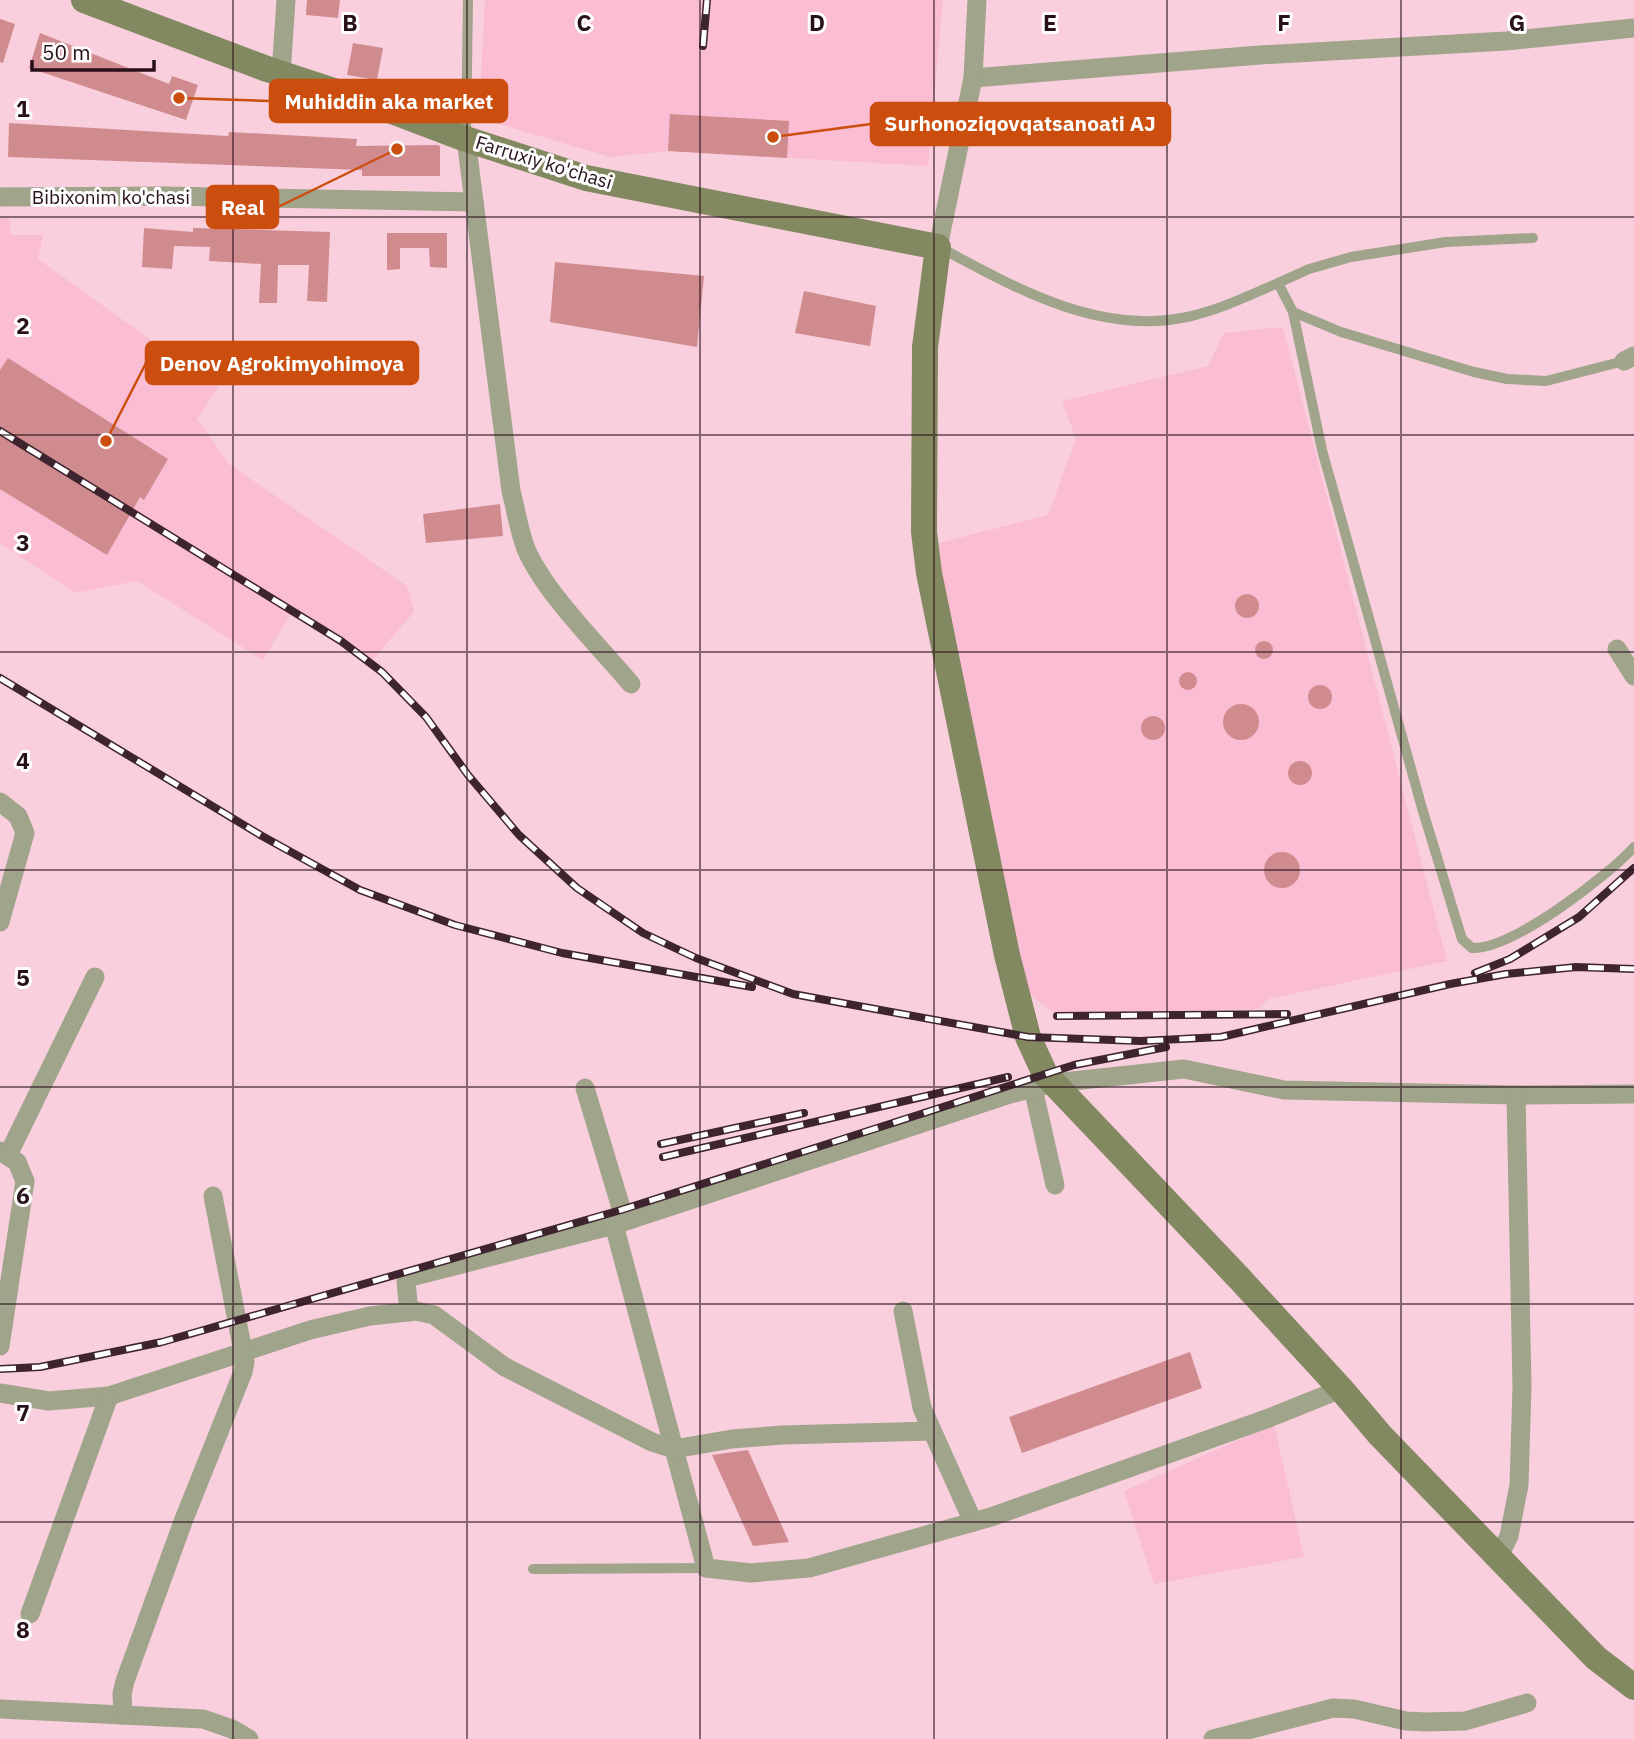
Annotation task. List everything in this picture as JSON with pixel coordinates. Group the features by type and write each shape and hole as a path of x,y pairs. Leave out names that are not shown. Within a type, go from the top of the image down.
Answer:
{"street":[{"name":"Farruxiy ko'chasi","path":"84,0 281,74 586,178 938,247"},
{"path":"281,74 286,0"},
{"path":"978,0 973,78 938,247 925,347 924,532 929,573 1006,955 1028,1037 1045,1074 1055,1185"},
{"path":"973,78 1260,55 1506,41 1634,28"},
{"path":"466,139 511,491 525,547 538,572 631,684"},
{"name":"Bibixonim ko'chasi","path":"0,197 165,196 474,202"},
{"path":"1617,649 1634,676"},
{"path":"0,802 18,816 25,833 0,922"},
{"path":"0,1346 25,1181 17,1162 4,1153 95,977"},
{"path":"409,1312 407,1282 411,1277 620,1223 1010,1094 1044,1086 1184,1069 1284,1090 1516,1096 1634,1094"},
{"path":"1044,1086 1341,1389 1380,1435 1596,1658 1634,1688"},
{"path":"585,1088 706,1568 751,1573 809,1568 973,1522 1269,1418 1341,1389"},
{"path":"1499,1558 1515,1513 1520,1461 1522,1387 1516,1096"},
{"path":"123,1715 124,1681 184,1518 243,1372 244,1350 236,1321 213,1196"},
{"path":"1,1393 49,1401 109,1396 310,1330 370,1316 416,1311 434,1315 505,1367 652,1442 674,1449 732,1439 782,1435 932,1431"},
{"path":"903,1311 922,1408 973,1522"},
{"path":"30,1614 109,1396"},
{"path":"1213,1739 1333,1709 1354,1709 1406,1721 1427,1722 1465,1720 1527,1703"},
{"path":"0,1709 203,1719 232,1729 249,1739"}],"lane":[{"path":"466,139 468,0"},
{"path":"938,247 1027,293 1099,317 1139,321 1186,317 1234,302 1309,269 1351,257 1456,241 1533,238"},
{"path":"1278,282 1293,312 1322,450 1422,808 1462,939 1472,948 1478,948 1501,942 1518,933 1588,887 1634,847"},
{"path":"1293,312 1341,332 1474,372 1507,379 1545,381 1629,358"},
{"path":"533,1569 706,1568"}],"shaded area":[{"path":"485,0 943,0 928,166 668,151 610,157 479,118"},
{"path":"0,218 9,218 11,235 43,235 38,259 218,388 197,419 229,464 407,586 414,612 368,665 291,613 263,660 137,581 76,593 0,543"},
{"path":"1283,327 1447,961 1269,999 1258,1009 1055,1014 1019,986 931,545 1048,515 1076,439 1062,401 1208,366 1224,333"},
{"path":"1274,1424 1304,1557 1154,1584 1124,1491"}],"building":[{"path":"307,0 340,0 338,18 306,15"},
{"path":"0,19 15,24 3,63 0,62"},
{"path":"40,33 169,84 172,76 198,85 186,120 29,68"},
{"path":"353,43 383,48 377,80 347,75"},
{"path":"670,114 789,121 787,158 668,151"},
{"path":"9,123 228,136 229,132 357,139 356,146 437,145 440,146 440,176 362,176 362,170 8,157"},
{"path":"144,228 193,232 193,228 330,232 327,302 307,301 309,265 278,265 277,303 259,303 261,264 209,261 210,247 174,246 172,269 142,267"},
{"path":"387,233 447,233 447,268 430,267 429,248 400,248 400,269 387,270"},
{"path":"555,262 704,276 697,347 550,322"},
{"path":"804,291 876,306 870,346 795,333"},
{"path":"8,358 168,459 144,500 140,497 107,555 0,489 0,370"},
{"path":"500,504 503,536 426,543 423,514"},
{"path":"1247,594 1258,601 1259,606 1252,617 1247,618 1236,611 1235,606 1242,595"},
{"path":"1264,641 1270,644 1273,650 1270,656 1264,659 1258,656 1255,650 1258,644"},
{"path":"1188,672 1194,675 1197,681 1194,687 1188,690 1182,687 1179,681 1182,675"},
{"path":"1320,685 1331,692 1332,697 1325,708 1320,709 1309,702 1308,697 1315,686"},
{"path":"1241,704 1254,709 1259,722 1254,735 1241,740 1228,735 1223,722 1228,709"},
{"path":"1153,716 1164,723 1165,728 1158,739 1153,740 1142,733 1141,728 1148,717"},
{"path":"1300,761 1311,768 1312,773 1305,784 1300,785 1289,778 1288,773 1295,762"},
{"path":"1282,852 1295,857 1300,870 1295,883 1282,888 1269,883 1264,870 1269,857"},
{"path":"1190,1352 1202,1388 1022,1453 1009,1417"},
{"path":"748,1450 789,1542 753,1546 712,1455"}],"railway":[{"path":"703,46 707,0"},
{"path":"0,431 341,641 382,672 426,717 468,775 519,835 577,888 643,933 696,958 793,994 1028,1037 1141,1041 1221,1037 1450,984 1506,974 1576,967 1634,969"},
{"path":"0,678 262,836 360,890 455,925 562,953 752,987"},
{"path":"1475,973 1510,959 1579,917 1634,868"},
{"path":"1057,1016 1287,1014"},
{"path":"0,1369 40,1367 162,1342 621,1210 1074,1065 1166,1047"},
{"path":"663,1157 1008,1077"},
{"path":"661,1144 804,1113"}],"place":[{"name":"Muhiddin aka market","path":"179,98"},
{"name":"Surhonoziqovqatsanoati AJ","path":"773,137"},
{"name":"Real","path":"397,149"},
{"name":"Denov Agrokimyohimoya","path":"106,441"}]}
